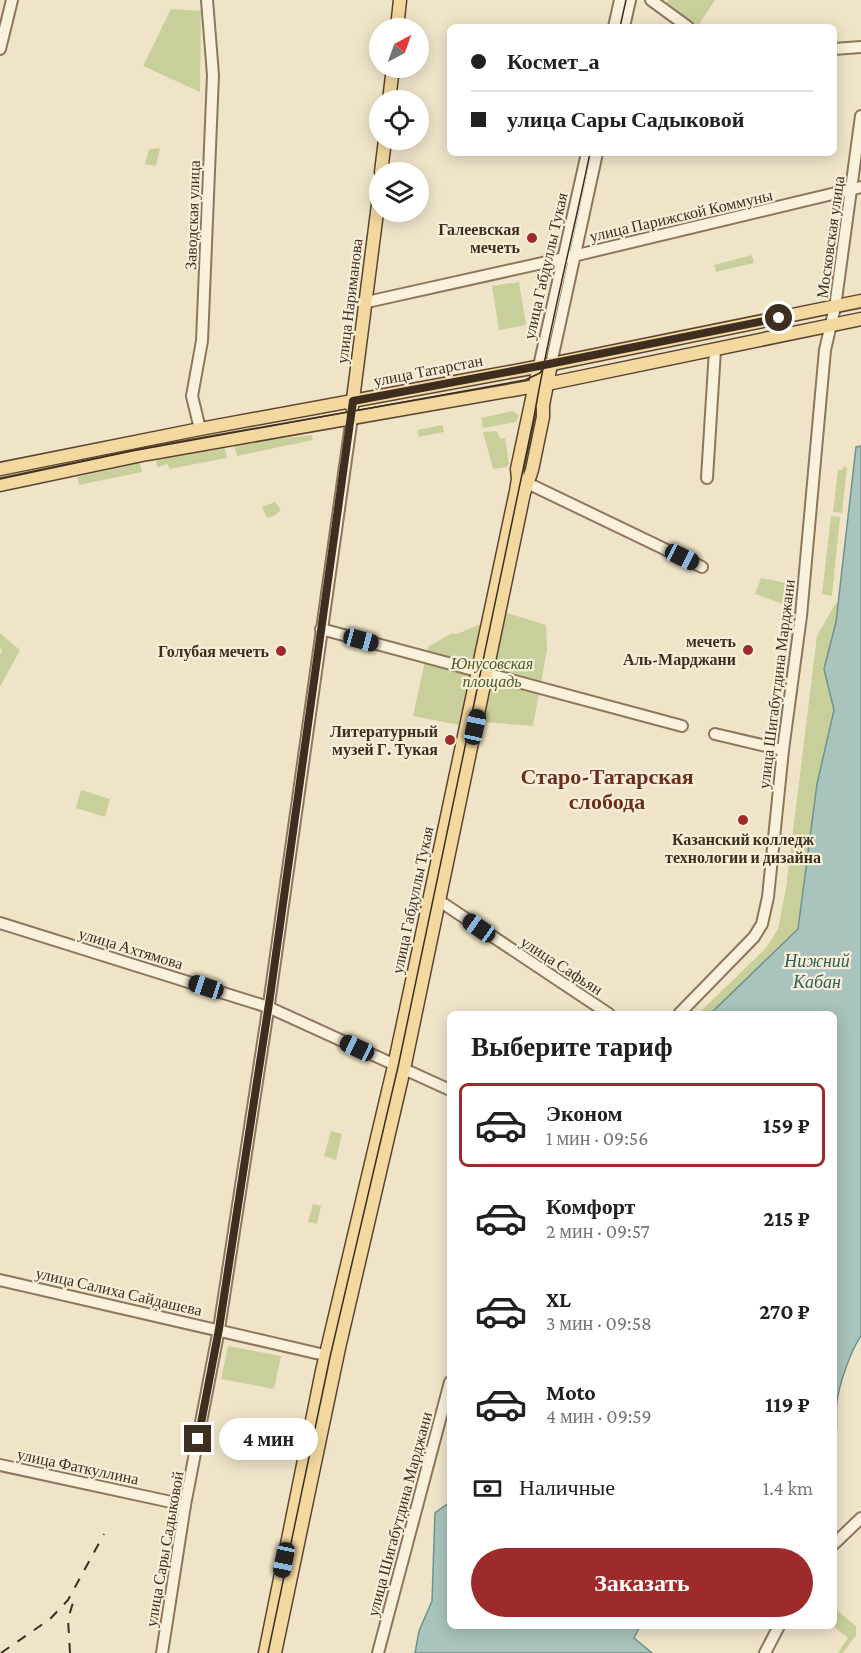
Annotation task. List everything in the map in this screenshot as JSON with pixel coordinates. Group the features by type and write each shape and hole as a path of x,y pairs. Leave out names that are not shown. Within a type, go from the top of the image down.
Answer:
{"main road":[{"path":"398,18 400,0"},
{"name":"улица Нариманова","path":"352,417 376,222"},
{"name":"улица Татарстан","path":"0,469 200,429 545,365 861,301"},
{"name":"улица Татарстан","path":"0,485 147,454 542,385 861,319"},
{"name":"улица Габдуллы Тукая","path":"265,1653 399,1067 523,481 532,470 543,417 542,385 545,365"},
{"name":"улица Габдуллы Тукая","path":"275,1653 331,1357"}],"street":[{"path":"0,49 12,0"},
{"name":"Заводская улица","path":"200,429 192,396 202,341 213,75 207,0"},
{"path":"615,24 620,0"},
{"path":"625,24 630,0"},
{"path":"651,0 684,24"},
{"path":"837,49 861,47"},
{"name":"Московская улица","path":"830,325 856,188 861,116"},
{"name":"улица Габдуллы Тукая","path":"570,256 587,156"},
{"name":"улица Габдуллы Тукая","path":"545,365 596,156"},
{"name":"улица Парижской Коммуны","path":"367,302 856,188"},
{"name":"улица Шигабутдина Марджани","path":"682,1011 745,946 762,924 768,897 783,750 801,616 825,350 830,325"},
{"path":"707,478 715,350"},
{"name":"улица Сары Садыковой","path":"162,1653 186,1505 219,1329 268,1007 352,417"},
{"path":"523,481 702,567"},
{"path":"321,629 682,726"},
{"path":"715,734 783,750"},
{"name":"улица Сафьян","path":"434,898 604,1011"},
{"name":"улица Ахтямова","path":"0,922 268,1007 447,1089"},
{"name":"улица Салиха Сайдашева","path":"0,1280 219,1329 331,1357"},
{"name":"улица Шигабутдина Марджани","path":"378,1653 447,1393"},
{"name":"улица Фаткуллина","path":"0,1465 186,1505"},
{"path":"837,1541 861,1518"},
{"path":"765,1653 777,1629"}],"green space":[{"path":"668,0 715,0 699,24 695,24 666,5"},
{"path":"171,9 201,11 200,92 143,66"},
{"path":"160,148 156,166 145,164 149,149"},
{"path":"752,255 754,263 716,272 714,265"},
{"path":"519,282 526,325 499,330 492,286"},
{"path":"512,411 519,415 516,422 483,428 481,418"},
{"path":"442,425 444,432 419,437 417,430"},
{"path":"497,431 500,439 505,438 509,464 507,467 493,469 483,432"},
{"path":"312,435 313,440 237,456 234,444"},
{"path":"224,445 227,458 169,469 168,464 157,467 156,460"},
{"path":"140,463 142,472 79,485 77,477"},
{"path":"844,466 847,468 842,513 833,512 838,470 842,470"},
{"path":"275,502 281,510 267,518 262,507"},
{"path":"831,516 840,517 832,596 822,594"},
{"path":"761,578 792,584 789,606 755,594"},
{"path":"839,603 824,669 834,710 817,784 798,929 713,1011 701,1011 766,948 778,929 786,888 817,636 835,604"},
{"name":"Юнусовская площадь","path":"507,613 546,625 547,650 533,726 460,720 459,725 413,716 428,647 452,633 457,634"},
{"path":"0,633 20,650 0,687 2,651"},
{"path":"81,790 110,799 105,817 76,808"},
{"path":"331,1131 342,1134 336,1160 324,1156"},
{"path":"313,1204 321,1206 317,1224 308,1222"},
{"path":"228,1346 281,1356 274,1389 221,1379"},
{"path":"837,1610 856,1626 856,1635 843,1653 838,1653 848,1638 837,1629"}],"water":[{"name":"Нижний Кабан","path":"861,446 861,1336 850,1358 837,1402 837,1011 713,1011 798,929 817,784 834,710 824,669 836,622 856,447"},
{"path":"447,1504 447,1629 638,1629 634,1638 652,1653 415,1653 419,1631 432,1601 435,1513"}],"tram line":[{"path":"621,24 626,0"},
{"path":"268,1653 330,1357 398,1067 589,156"},
{"path":"0,479 132,451 525,380 540,373 543,368"}],"railway":[{"path":"1,1653 50,1619 68,1600 104,1534"},
{"path":"70,1653 68,1619 75,1596"}],"place":[{"name":"Галеевская мечеть","path":"532,238"},
{"name":"мечеть Аль-Марджани","path":"748,650"},
{"name":"Голубая мечеть","path":"281,651"},
{"name":"Литературный музей Г. Тукая","path":"450,740"},
{"name":"Казанский колледж технологии и дизайна","path":"743,820"}],"district":[{"name":"Старо-Татарская слобода","path":"607,788"}],"route":[{"path":"198,1439 219,1329 270,997 353,401 779,318"}]}
